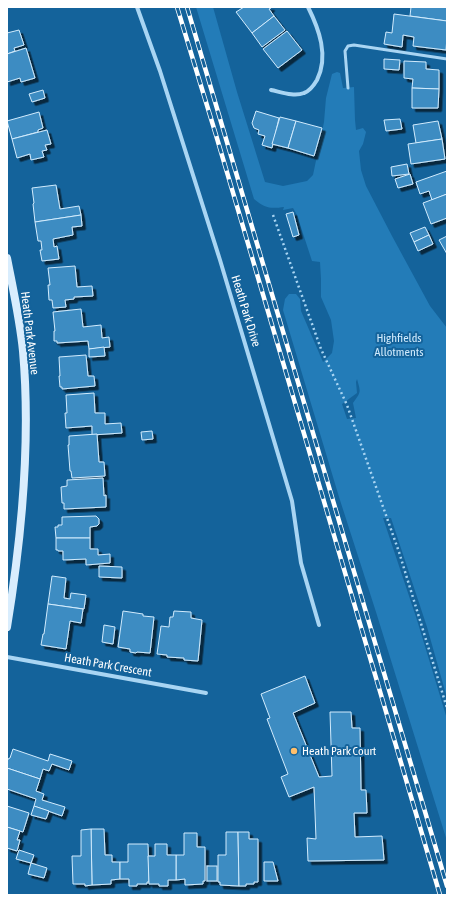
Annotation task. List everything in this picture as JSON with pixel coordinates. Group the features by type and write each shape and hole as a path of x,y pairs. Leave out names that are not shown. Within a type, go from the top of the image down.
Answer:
{"street":[{"name":"Heath Park Drive","path":"137,7 160,71 220,260 292,501 301,562 320,625"},
{"path":"271,90 293,94 304,93 314,86 320,74 323,61 322,45 315,21 308,7"},
{"name":"Heath Park Avenue","path":"7,258 21,337 26,420 21,517 7,627"},
{"name":"Heath Park Crescent","path":"7,657 206,693"}],"lane":[{"path":"348,88 345,51 348,46 354,45 447,58"}],"path":[{"path":"273,215 321,349 347,405 399,552 447,708"}],"green space":[{"name":"Highfields Allotments","path":"196,7 213,7 237,92 265,182 283,186 307,181 313,175 324,122 326,98 332,74 337,72 340,73 343,88 354,87 356,130 363,128 366,132 363,144 359,151 361,170 366,186 430,306 447,328 447,698 427,627 391,518 383,518 417,620 447,719 447,841 339,497 283,310 285,299 289,294 296,294 300,299 301,311 323,362 332,353 334,341 331,320 321,297 320,262 312,261 297,215 293,208 283,210 284,207 268,207 254,199","holes":["357,379 360,392 353,403 356,418 347,419 342,404 357,393"]}],"building":[{"path":"244,7 271,7 269,9 274,16 252,33 236,12"},
{"path":"411,7 447,7 447,21 410,16"},
{"path":"394,14 447,21 446,50 413,46 414,37 403,35 402,47 384,44 386,32 392,33"},
{"path":"274,16 285,30 262,47 252,33"},
{"path":"19,30 24,45 14,48 15,51 7,54 7,33"},
{"path":"287,31 302,50 278,68 263,49"},
{"path":"26,48 35,78 21,82 20,78 7,82 7,54"},
{"path":"384,59 400,60 399,70 384,69"},
{"path":"404,61 426,62 426,69 439,70 439,89 412,88 413,79 404,78"},
{"path":"412,88 439,89 438,108 412,108"},
{"path":"43,90 45,98 32,102 29,94"},
{"path":"256,111 279,118 272,148 262,145 265,136 258,134 259,130 254,128 252,123"},
{"path":"39,112 43,128 38,130 38,132 12,139 7,121"},
{"path":"280,117 296,121 288,148 272,144"},
{"path":"400,119 402,129 386,131 384,120"},
{"path":"296,121 322,128 314,156 288,148"},
{"path":"438,121 442,139 416,143 413,125"},
{"path":"47,130 51,144 45,145 47,150 42,151 44,157 31,160 30,154 17,158 12,139"},
{"path":"442,139 445,159 411,164 408,144"},
{"path":"407,164 409,174 392,176 391,167"},
{"path":"447,171 447,194 432,200 429,191 420,194 416,182"},
{"path":"410,174 413,184 398,188 395,179"},
{"path":"56,185 60,209 79,206 81,215 35,222 32,188"},
{"path":"447,194 447,218 431,224 423,203"},
{"path":"293,212 299,235 293,237 286,214"},
{"path":"81,215 82,226 72,227 73,235 53,239 54,247 57,246 59,259 42,261 40,250 42,250 41,241 38,241 35,222"},
{"path":"425,227 429,235 414,242 410,233"},
{"path":"429,235 433,244 418,251 414,242"},
{"path":"447,236 447,254 439,240"},
{"path":"75,266 77,287 92,286 93,296 74,297 74,299 65,300 66,307 53,308 52,300 49,300 48,285 50,285 48,268"},
{"path":"81,309 83,327 101,325 102,338 109,337 110,347 89,349 88,341 57,343 57,341 54,341 55,331 53,312"},
{"path":"104,347 105,356 89,357 89,349"},
{"path":"86,355 88,376 94,376 95,386 62,389 62,387 60,387 59,357"},
{"path":"94,393 95,413 105,413 105,424 121,423 122,433 92,435 92,426 66,428 66,395"},
{"path":"152,431 153,439 142,440 141,432"},
{"path":"97,434 99,462 104,462 105,476 72,478 68,445 69,436"},
{"path":"103,478 104,496 106,495 106,507 64,509 61,487 67,486 67,480"},
{"path":"96,516 99,519 99,524 97,526 90,527 90,538 56,538 55,527 62,525 62,517"},
{"path":"56,538 90,538 90,549 98,549 98,555 110,554 110,563 86,565 86,559 63,560 63,551 56,550"},
{"path":"99,566 122,567 122,578 99,577"},
{"path":"52,576 66,578 64,598 70,599 71,593 86,595 84,609 48,604"},
{"path":"48,604 83,609 81,623 70,621 66,649 41,645"},
{"path":"123,611 154,617 150,653 130,652 130,649 118,647"},
{"path":"174,611 191,612 191,618 202,620 198,661 184,660 184,658 167,657 167,655 157,654 161,626 169,627 170,617 173,617"},
{"path":"104,625 115,627 113,644 102,642"},
{"name":"Heath Park Court","path":"305,676 315,703 293,713 319,777 332,776 330,712 351,712 352,728 360,728 361,790 366,790 367,813 354,813 355,837 382,836 384,860 308,861 307,838 316,839 314,787 289,797 281,777 288,774 267,719 270,718 261,694"},
{"path":"13,749 48,761 50,754 72,761 69,770 52,764 49,771 43,769 40,779 7,768 7,762"},
{"path":"7,768 40,779 36,791 44,794 42,800 65,807 62,816 34,806 36,799 7,789"},
{"path":"7,806 29,813 23,832 7,827"},
{"path":"34,806 49,811 46,819 31,815"},
{"path":"7,827 20,831 17,840 20,840 17,851 7,848"},
{"path":"91,829 104,829 105,855 112,855 112,862 120,862 120,879 111,880 111,884 92,885"},
{"path":"91,829 92,885 85,886 85,884 73,884 72,856 81,856 81,830"},
{"path":"226,832 238,832 239,886 220,885 220,882 218,882 218,855 226,855"},
{"path":"238,832 249,832 249,839 258,839 258,882 254,882 254,884 246,884 246,886 239,886"},
{"path":"184,833 197,833 197,847 205,847 205,881 203,881 203,884 185,885 185,879 176,880 176,855 184,855"},
{"path":"128,844 148,844 149,882 147,882 147,884 129,886 129,879 120,879 120,862 128,862"},
{"path":"155,844 167,844 167,855 176,855 176,880 168,880 168,886 149,884 148,856 155,856"},
{"path":"19,850 34,855 31,863 16,859"},
{"path":"264,862 273,862 278,881 264,881"},
{"path":"31,863 47,868 44,878 28,874"},
{"path":"207,866 217,866 217,881 207,881"}],"railway":[{"path":"177,7 440,895"},
{"path":"187,7 447,886"}],"place":[{"name":"Heath Park Court","path":"294,751"}]}
